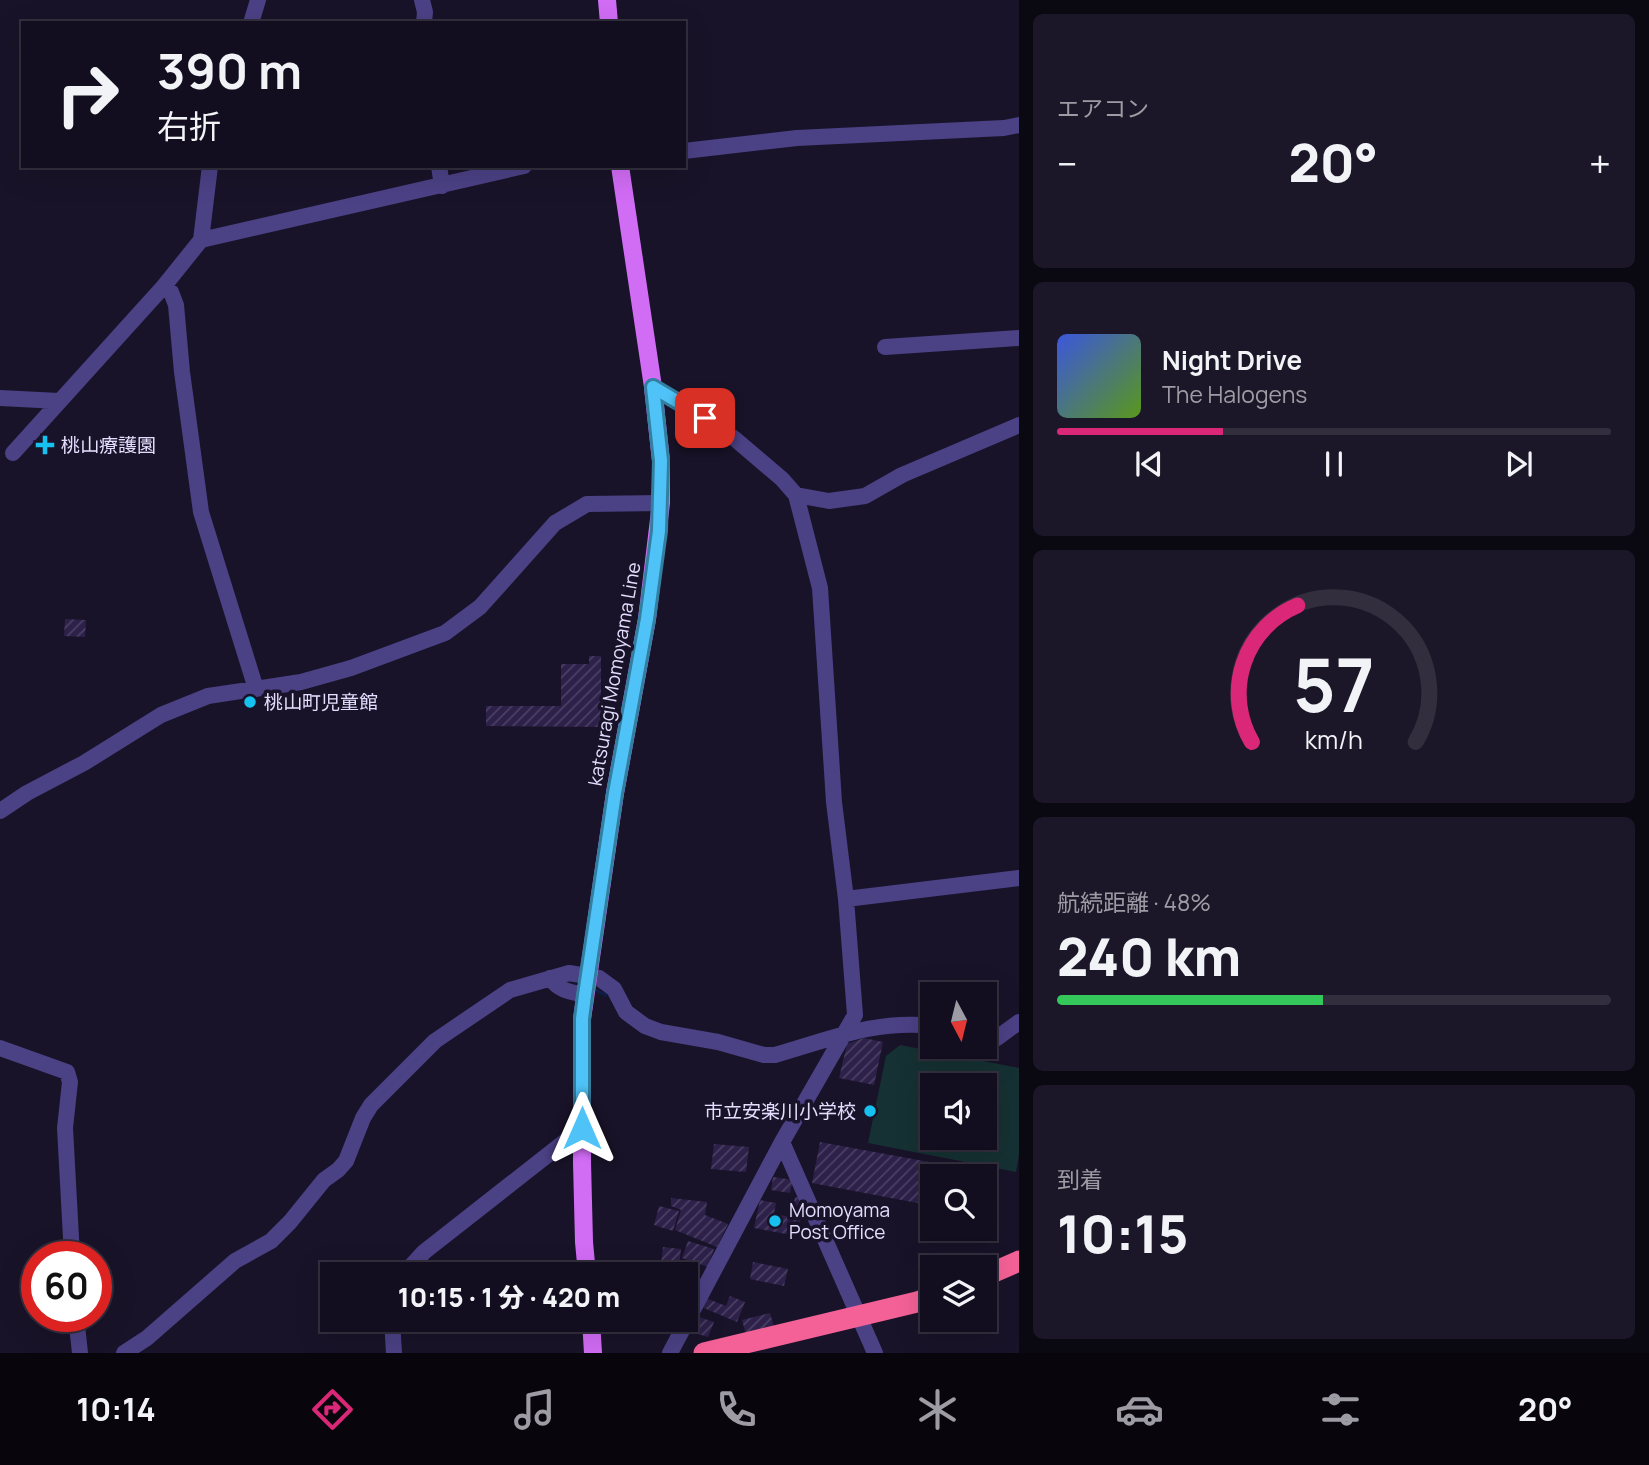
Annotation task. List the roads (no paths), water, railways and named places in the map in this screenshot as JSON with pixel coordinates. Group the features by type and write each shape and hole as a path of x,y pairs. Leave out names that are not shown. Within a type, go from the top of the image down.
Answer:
{"highway":[{"path":"997,1271 1019,1261"},
{"path":"704,1353 920,1301"}],"main road":[{"path":"607,0 608,21"},
{"name":"katsuragi Momoyama Line","path":"586,1262 582,1019 615,793 647,619 661,503 661,461 653,387 620,168"},
{"path":"592,1332 593,1353"}],"street":[{"path":"252,21 258,0"},
{"path":"422,0 424,21"},
{"path":"686,151 797,138 1004,128 1019,125"},
{"path":"13,453 164,286 201,240 210,168"},
{"path":"439,168 442,186"},
{"path":"201,240 516,168"},
{"path":"164,286 171,292 176,305 201,512 256,689"},
{"path":"884,347 1019,338"},
{"path":"653,387 735,439 782,479 796,495 820,587 834,802 846,899 855,1015 782,1142 670,1353"},
{"path":"0,398 59,401"},
{"path":"796,495 829,501 865,496 902,475 1019,425"},
{"path":"0,811 27,793 85,763 161,715 208,696 301,682 351,668 444,634 480,607 555,523 587,505 661,503"},
{"path":"846,899 1019,878"},
{"path":"124,1353 147,1338 235,1261 271,1241 324,1180 346,1161 371,1105 435,1041 510,990 569,973 588,976 608,982 626,1012 645,1026 764,1055 775,1055 843,1034 892,1024 920,1024"},
{"path":"550,978 555,986 563,990 585,995"},
{"path":"998,1037 1019,1022"},
{"path":"0,1048 67,1072 70,1082 65,1128 71,1241"},
{"path":"415,1262 424,1252 582,1128"},
{"path":"782,1142 875,1353"},
{"path":"78,1332 80,1353"},
{"path":"393,1332 394,1353"}],"waterway":[{"path":"593,989 606,995"}],"place":[{"name":"桃山療護園","path":"45,445"},
{"name":"桃山町児童館","path":"250,702"},
{"name":"市立安楽川小学校","path":"870,1111"},
{"name":"Momoyama Post Office","path":"775,1221"}]}
